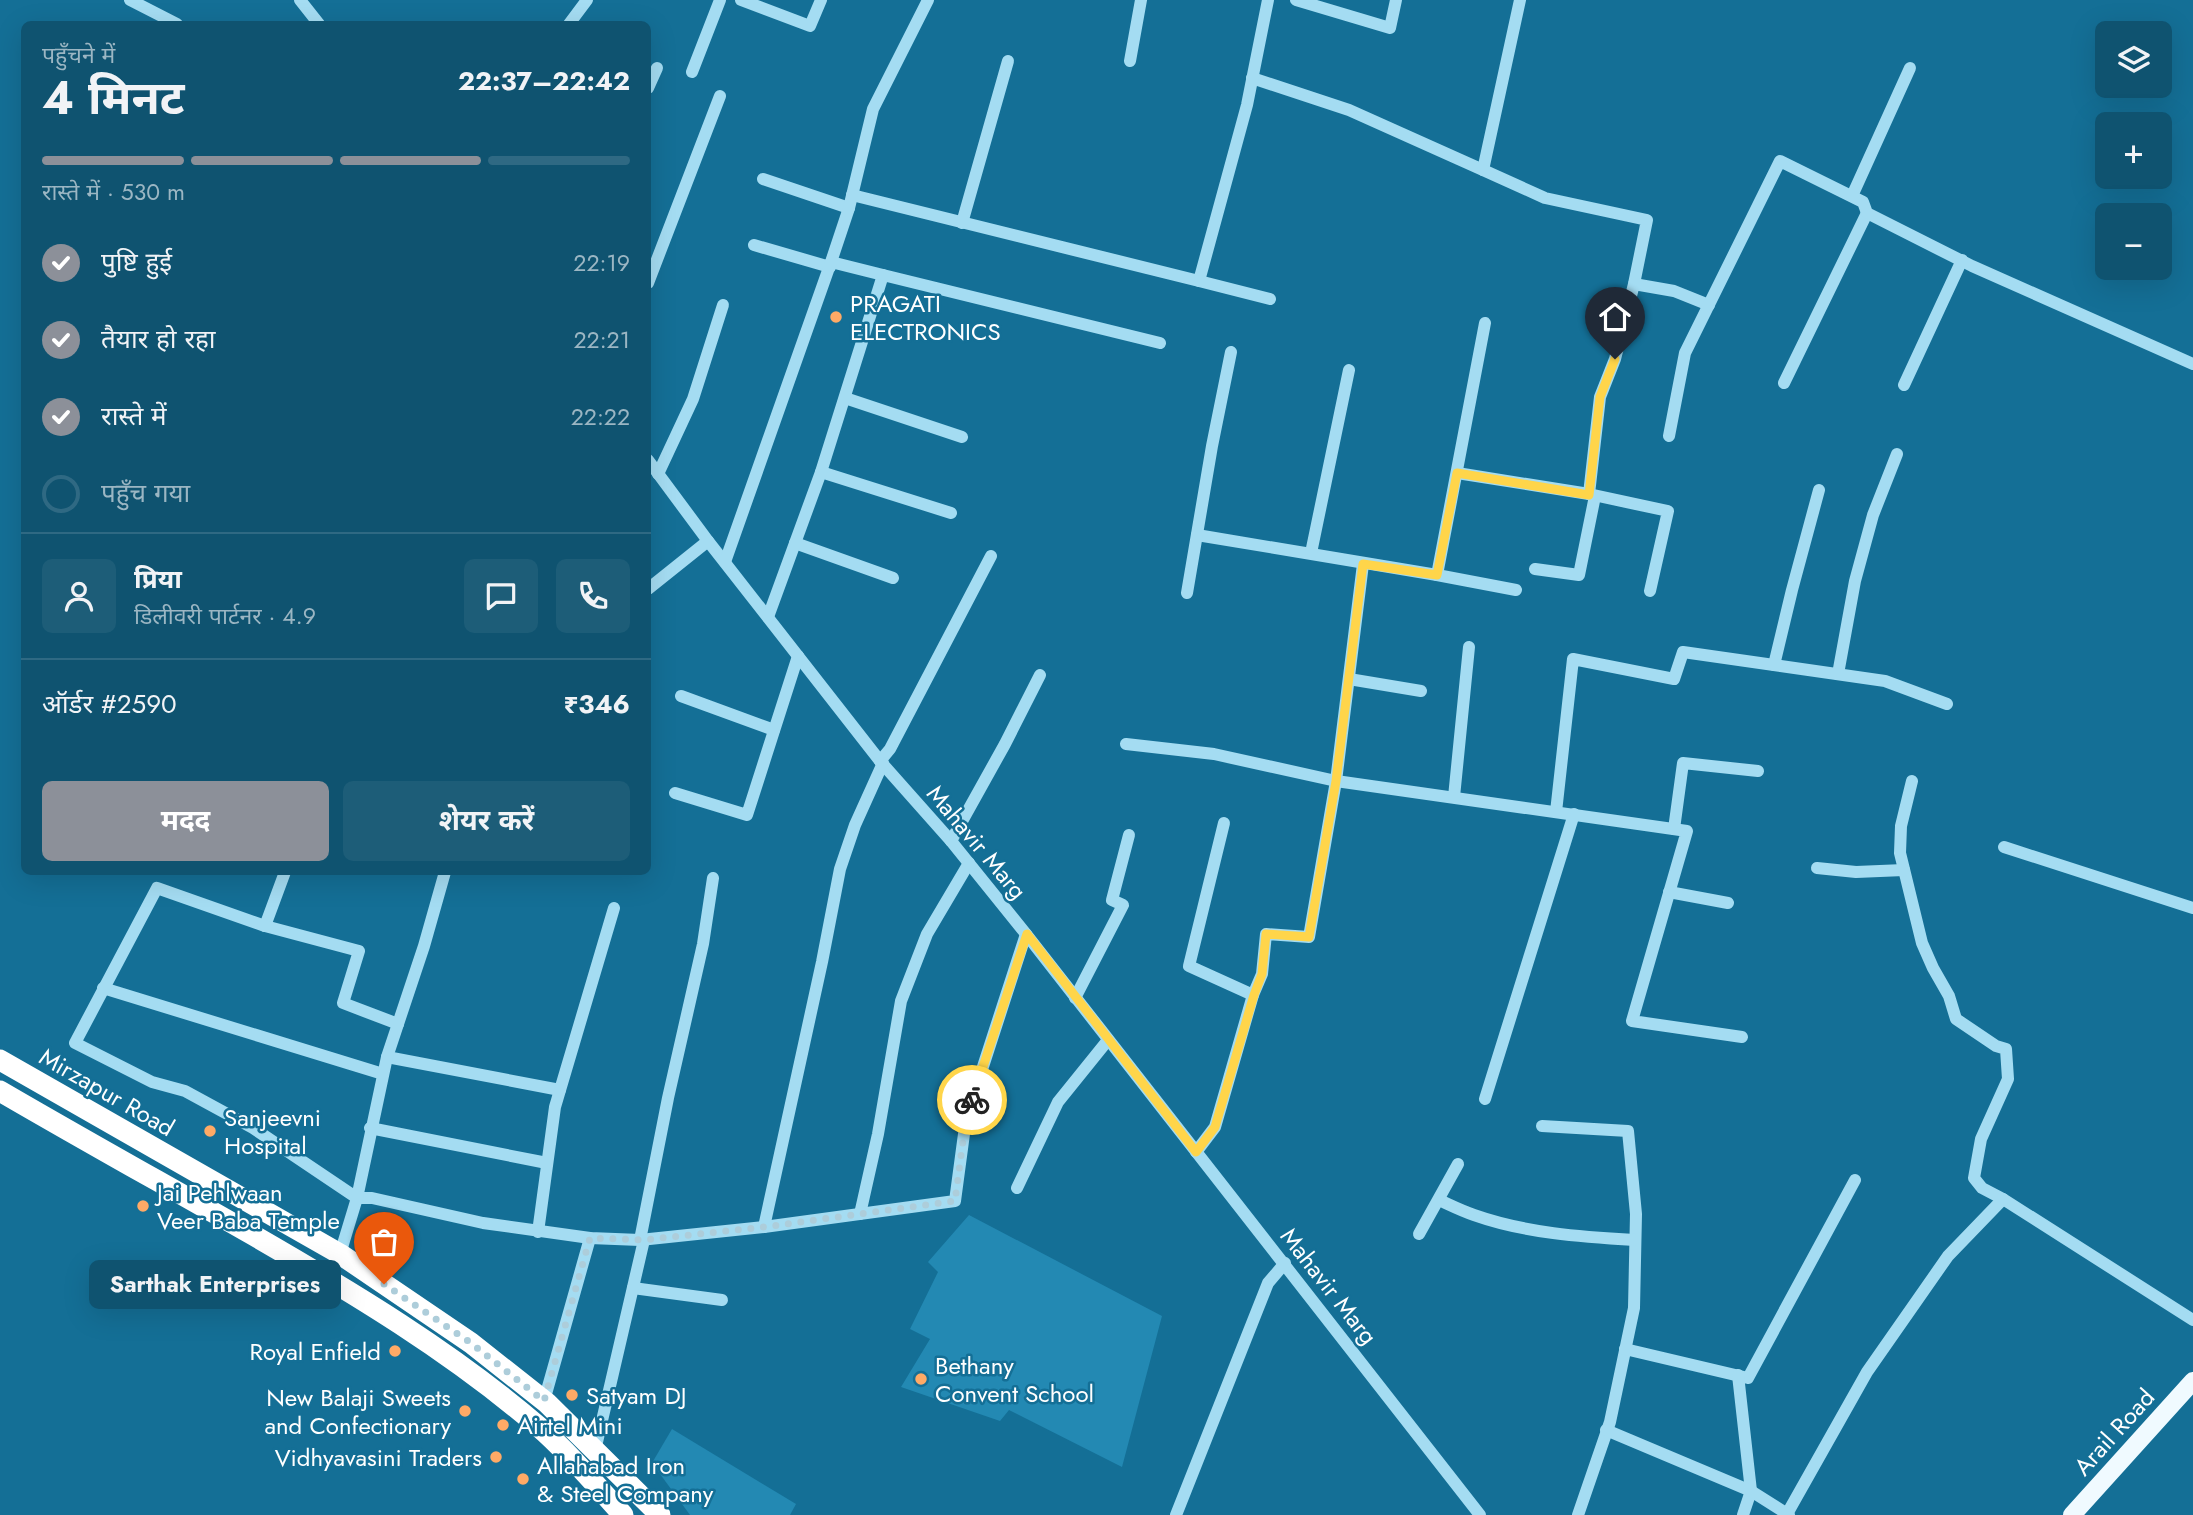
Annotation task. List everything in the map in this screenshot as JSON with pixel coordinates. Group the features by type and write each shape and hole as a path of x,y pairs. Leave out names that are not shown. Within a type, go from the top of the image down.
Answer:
{"highway":[{"name":"Mirzapur Road","path":"0,1060 340,1254 471,1343 544,1401 660,1515"},
{"path":"0,1091 313,1269 466,1369 540,1428 623,1515"}],"main road":[{"name":"Arail Road","path":"2072,1515 2193,1381"}],"street":[{"path":"130,0 171,21"},
{"path":"300,0 317,21"},
{"path":"571,21 587,0"},
{"path":"692,72 720,0"},
{"path":"741,0 810,26 821,0"},
{"path":"725,562 831,264 849,208 873,109 928,0"},
{"path":"1130,61 1141,0"},
{"path":"1199,281 1243,118 1268,0"},
{"path":"1296,0 1390,28 1396,0"},
{"path":"1483,170 1520,0"},
{"path":"962,223 1008,61"},
{"path":"651,81 657,68"},
{"path":"1852,196 1910,68"},
{"path":"1252,78 1349,110 1545,198 1647,220 1615,359 1600,397 1592,495 1579,575 1535,569"},
{"path":"651,275 720,96"},
{"path":"1669,436 1685,353 1780,162 1852,196 1863,202 1867,213 1962,260 2193,364"},
{"path":"763,179 849,208"},
{"path":"852,195 1270,299"},
{"path":"1784,383 1867,213"},
{"path":"754,245 1160,343"},
{"path":"1904,385 1962,260"},
{"path":"768,617 821,472 883,275"},
{"path":"1634,284 1674,291 1709,305"},
{"path":"658,474 694,399 723,305"},
{"path":"1437,575 1485,323"},
{"path":"1187,593 1231,352"},
{"path":"1311,553 1349,370"},
{"path":"845,398 962,437"},
{"path":"1838,674 1856,581 1873,515 1898,454"},
{"name":"Mahavir Marg","path":"651,464 881,762 951,841 1027,934 1480,1515"},
{"path":"821,472 951,513"},
{"path":"1457,473 1592,495 1668,511 1650,591"},
{"path":"1774,665 1819,490"},
{"path":"1197,535 1516,590"},
{"path":"651,587 708,541"},
{"path":"795,543 893,578"},
{"path":"764,1227 840,869 881,762 991,556"},
{"path":"1196,1152 1215,1127 1262,974 1266,934 1309,937 1336,781 1363,564"},
{"path":"1454,797 1469,648"},
{"path":"1556,812 1573,659 1674,679 1683,652 1885,681 1947,704"},
{"path":"675,793 747,815 798,656"},
{"path":"951,841 1040,675"},
{"path":"1349,679 1421,691"},
{"path":"681,696 774,730"},
{"path":"1126,744 1214,754 1336,781 1687,831 1632,1021 1742,1037"},
{"path":"1674,829 1683,763 1758,771"},
{"path":"1912,781 1901,826 1900,853 1922,943 1949,996 1956,1019 1996,1046 2006,1049 2008,1079 1981,1139 1974,1178 1982,1188 2193,1321"},
{"path":"1485,1099 1574,814"},
{"path":"1224,823 1189,966 1254,995"},
{"path":"1075,998 1123,905 1112,900 1129,835"},
{"path":"2004,847 2193,908"},
{"path":"860,1214 878,1134 901,1001 927,934 969,863"},
{"path":"1817,868 1856,872 1904,870"},
{"path":"265,926 284,875"},
{"path":"340,1254 357,1198 387,1057 444,875"},
{"path":"588,1476 633,1288 668,1098 703,944 713,878"},
{"path":"398,1024 343,1003 359,951 265,926 157,888 75,1043 152,1082 185,1091 253,1128 357,1198 372,1198 483,1223 590,1238 642,1240 764,1227 955,1201 966,1118 1027,934"},
{"path":"1669,892 1728,904"},
{"path":"538,1232 555,1107 614,908"},
{"path":"103,988 383,1074"},
{"path":"1017,1188 1058,1102 1108,1040"},
{"path":"387,1057 560,1090"},
{"path":"1542,1126 1629,1131 1636,1214 1634,1308 1610,1422 1578,1515"},
{"path":"370,1128 547,1163"},
{"path":"1419,1234 1458,1164"},
{"path":"1625,1349 1748,1378 1856,1180"},
{"path":"1606,1430 1751,1491 1788,1514 1867,1372 1948,1256 2003,1199"},
{"path":"1439,1200 1473,1215 1522,1228 1584,1237 1635,1240"},
{"path":"544,1401 590,1238"},
{"path":"1176,1515 1268,1283 1285,1263"},
{"path":"633,1288 722,1300"},
{"path":"1738,1375 1751,1491 1743,1515"}],"shaded area":[{"path":"969,1215 1162,1316 1122,1467 1009,1410 1000,1421 901,1387 930,1339 910,1329 938,1272 928,1262"},
{"path":"672,1429 796,1504 790,1515 690,1515 652,1463"}],"way so far":[{"path":"384,1284 471,1343 544,1401 590,1238 643,1240 764,1227 955,1201 966,1118 972,1100"}],"place":[{"name":"PRAGATI ELECTRONICS","path":"836,317"},
{"name":"Sanjeevni Hospital","path":"210,1131"},
{"name":"Jai Pehlwaan Veer Baba Temple","path":"143,1206"},
{"name":"Sarthak Enterprises","path":"384,1284"},
{"name":"Royal Enfield","path":"395,1351"},
{"name":"Bethany Convent School","path":"921,1379"},
{"name":"Satyam DJ","path":"572,1395"},
{"name":"New Balaji Sweets and Confectionary","path":"465,1411"},
{"name":"Airtel Mini","path":"503,1425"},
{"name":"Vidhyavasini Traders","path":"496,1457"},
{"name":"Allahabad Iron & Steel Company","path":"523,1479"}],"route":[{"path":"972,1100 1027,934 1196,1152 1215,1127 1262,974 1266,934 1309,937 1336,781 1363,564 1437,575 1457,473 1589,495 1600,397 1615,359"}]}
